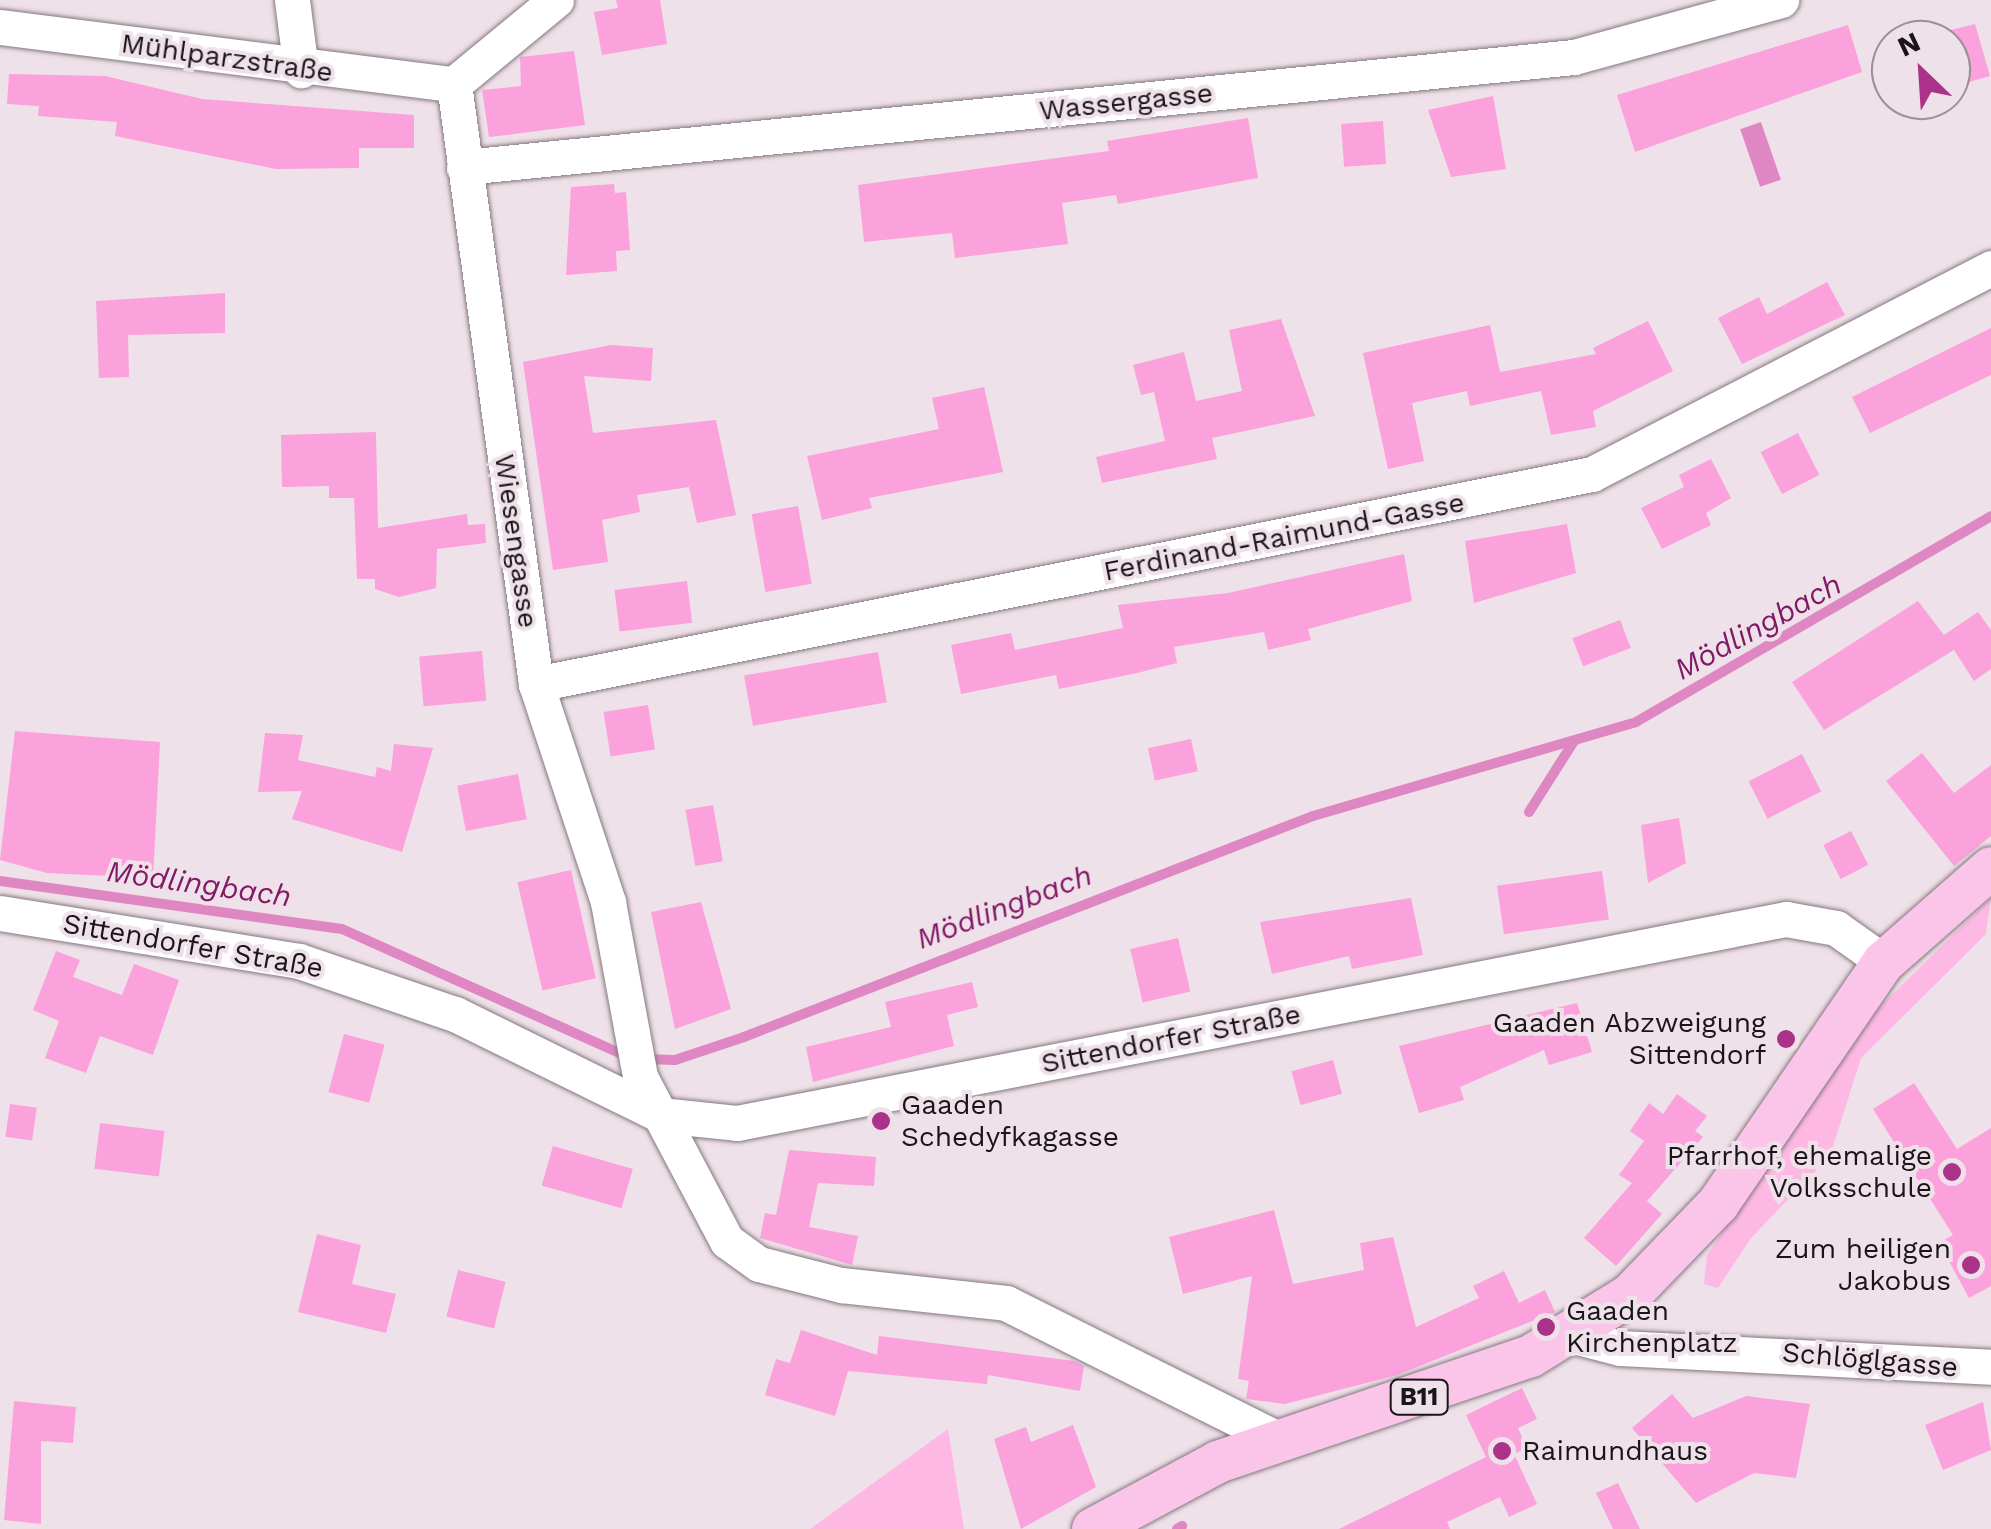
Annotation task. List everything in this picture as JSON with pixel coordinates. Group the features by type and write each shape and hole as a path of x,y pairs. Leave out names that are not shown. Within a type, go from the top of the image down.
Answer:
{"main road":[{"name":"B11","path":"1093,1529 1280,1440 1491,1372 1570,1335 1630,1295 1718,1204 1884,962 1991,868"}],"street":[{"path":"292,0 301,70"},
{"path":"454,84 556,0"},
{"name":"Wassergasse","path":"464,167 1574,58 1781,0"},
{"name":"Mühlparzstraße","path":"0,27 301,70 454,84"},
{"name":"Wiesengasse","path":"454,84 536,684 608,902 640,1077 727,1241 759,1264 841,1285 1006,1302 1280,1440"},
{"name":"Ferdinand-Raimund-Gasse","path":"536,684 1592,474 1991,268"},
{"name":"Sittendorfer Straße","path":"0,913 354,977 455,1014 660,1115 737,1124 1786,919 1836,928 1884,962"},
{"name":"Schlöglgasse","path":"1570,1335 1620,1348 1991,1366"}],"shaded area":[{"path":"1761,122 1781,180 1760,187 1740,129"},
{"path":"1991,898 1986,934 1861,1058 1830,1156 1751,1238 1718,1288 1704,1284 1707,1255 1866,1020"},
{"path":"948,1429 964,1529 810,1529"}],"building":[{"path":"616,0 660,0 667,44 602,55 594,12 618,8"},
{"path":"1975,24 1990,76 1971,81 1971,25"},
{"path":"1848,25 1862,72 1635,152 1617,95"},
{"path":"574,51 585,125 489,137 482,90 521,86 520,57"},
{"path":"9,74 105,76 202,99 414,115 414,148 359,148 359,168 276,169 115,136 117,122 38,116 39,106 7,104"},
{"path":"1493,96 1506,169 1451,177 1428,110"},
{"path":"1248,118 1258,178 1118,204 1116,195 1062,203 1068,244 955,258 952,233 864,242 858,185 1109,151 1107,141"},
{"path":"1383,121 1386,164 1344,167 1341,124"},
{"path":"614,184 615,193 626,192 630,250 616,251 617,271 566,275 571,187"},
{"path":"1827,282 1845,315 1742,364 1718,318 1759,297 1767,314"},
{"path":"225,293 225,333 128,335 129,377 99,378 96,301"},
{"path":"1281,319 1315,416 1212,438 1217,459 1102,483 1096,457 1165,441 1154,392 1141,395 1133,365 1184,352 1196,401 1242,391 1229,330"},
{"path":"1648,321 1673,371 1593,411 1596,427 1551,435 1541,391 1470,406 1467,391 1412,403 1424,461 1388,469 1363,353 1490,325 1500,372 1596,354 1593,348"},
{"path":"1991,328 1991,375 1870,433 1852,397"},
{"path":"611,345 653,348 651,381 584,376 593,433 716,420 736,515 697,523 689,487 637,495 640,512 602,520 608,562 553,570 523,362"},
{"path":"984,387 1003,472 869,498 872,508 822,520 807,456 939,429 932,398"},
{"path":"376,432 378,528 467,514 468,525 485,524 486,543 437,549 436,588 399,597 375,589 375,579 357,579 354,498 329,498 329,486 282,487 281,435"},
{"path":"1798,433 1819,475 1782,494 1761,452"},
{"path":"1711,459 1731,498 1706,513 1711,525 1662,549 1641,508 1684,487 1679,475"},
{"path":"798,506 812,584 765,592 752,514"},
{"path":"1567,524 1576,573 1474,603 1465,541"},
{"path":"1404,554 1412,601 1308,629 1311,640 1268,650 1264,632 1174,647 1177,663 1059,689 1056,675 961,694 951,645 1011,633 1015,650 1123,628 1118,605 1228,593"},
{"path":"687,581 692,623 620,632 615,590"},
{"path":"1918,601 1944,635 1978,612 1991,630 1991,669 1974,681 1954,650 1824,730 1792,682"},
{"path":"1620,620 1631,648 1583,666 1572,638"},
{"path":"482,651 486,701 424,706 419,656"},
{"path":"878,652 887,702 753,726 744,676"},
{"path":"648,705 655,749 611,756 604,712"},
{"path":"15,731 160,742 153,878 47,873 0,860"},
{"path":"265,733 303,735 298,760 375,777 377,767 391,771 394,744 433,748 402,852 292,819 302,791 258,792"},
{"path":"1191,739 1198,771 1155,780 1148,748"},
{"path":"1922,753 1954,793 1991,765 1991,836 1954,866 1886,781"},
{"path":"1802,754 1821,791 1768,819 1749,781"},
{"path":"518,774 527,819 466,831 457,786"},
{"path":"713,805 723,861 695,866 685,810"},
{"path":"1679,818 1686,863 1648,883 1641,825"},
{"path":"1851,831 1868,865 1841,879 1823,845"},
{"path":"571,870 596,978 542,991 517,882"},
{"path":"1602,871 1609,920 1504,934 1497,886"},
{"path":"1411,898 1423,955 1352,969 1349,956 1272,974 1260,922"},
{"path":"701,902 731,1009 675,1029 651,912"},
{"path":"1178,938 1190,992 1143,1003 1130,949"},
{"path":"56,951 80,960 73,977 122,995 134,964 179,980 153,1055 100,1036 86,1073 45,1058 59,1021 33,1010"},
{"path":"972,982 978,1007 947,1015 954,1046 813,1082 806,1047 891,1027 885,1002"},
{"path":"1577,1003 1592,1052 1549,1065 1544,1050 1460,1087 1464,1100 1419,1113 1399,1046"},
{"path":"344,1034 385,1045 369,1103 328,1092"},
{"path":"1333,1060 1342,1094 1301,1105 1291,1071"},
{"name":"Pfarrhof, ehemalige Volksschule","path":"1914,1083 1957,1149 1991,1128 1991,1286 1969,1298 1939,1243 1953,1235 1873,1109"},
{"path":"1677,1094 1707,1116 1695,1131 1703,1137 1647,1201 1662,1214 1616,1266 1584,1238 1632,1183 1619,1175 1644,1141 1630,1131 1649,1103 1663,1114"},
{"path":"10,1104 37,1108 32,1140 5,1137"},
{"path":"100,1123 165,1131 159,1177 94,1169"},
{"path":"553,1146 633,1169 621,1208 542,1185"},
{"path":"789,1150 876,1157 874,1186 818,1183 809,1227 858,1236 852,1265 760,1238 765,1213 776,1215"},
{"path":"1274,1210 1293,1284 1364,1270 1360,1243 1393,1237 1416,1327 1479,1298 1473,1286 1504,1271 1519,1303 1545,1290 1555,1312 1397,1375 1285,1404 1246,1399 1249,1381 1238,1379 1252,1276 1183,1294 1169,1237"},
{"path":"317,1234 361,1245 352,1284 396,1294 386,1333 298,1312"},
{"path":"458,1270 506,1282 494,1328 446,1317"},
{"path":"801,1330 877,1355 879,1336 1074,1361 1084,1366 1080,1391 988,1375 987,1384 848,1371 835,1416 765,1395 776,1359 790,1363"},
{"name":"Raimundhaus","path":"1522,1388 1537,1419 1518,1428 1527,1448 1514,1454 1537,1504 1509,1517 1500,1497 1447,1522 1450,1529 1339,1529 1486,1457 1466,1415"},
{"path":"1672,1394 1693,1418 1746,1396 1810,1404 1796,1478 1754,1473 1696,1503 1632,1428"},
{"path":"14,1401 76,1407 73,1443 41,1441 41,1524 4,1520"},
{"path":"1983,1402 1991,1450 1943,1470 1925,1425"},
{"path":"1073,1425 1096,1487 1021,1529 994,1439 1026,1427 1031,1442"},
{"path":"1618,1483 1640,1529 1613,1529 1596,1493"}],"waterway":[{"name":"Mödlingbach","path":"645,1059 675,1060 744,1037 1313,816 1636,722 1991,516"},
{"path":"1529,812 1574,741"},
{"name":"Mödlingbach","path":"0,881 342,929 628,1057"},
{"path":"1177,1529 1182,1526"}],"place":[{"name":"Gaaden Abzweigung Sittendorf","path":"1786,1039"},
{"name":"Gaaden Schedyfkagasse","path":"881,1121"},
{"name":"Pfarrhof, ehemalige Volksschule","path":"1952,1172"},
{"name":"Zum heiligen Jakobus","path":"1971,1265"},
{"name":"Gaaden Kirchenplatz","path":"1546,1327"},
{"name":"Raimundhaus","path":"1502,1451"}]}
